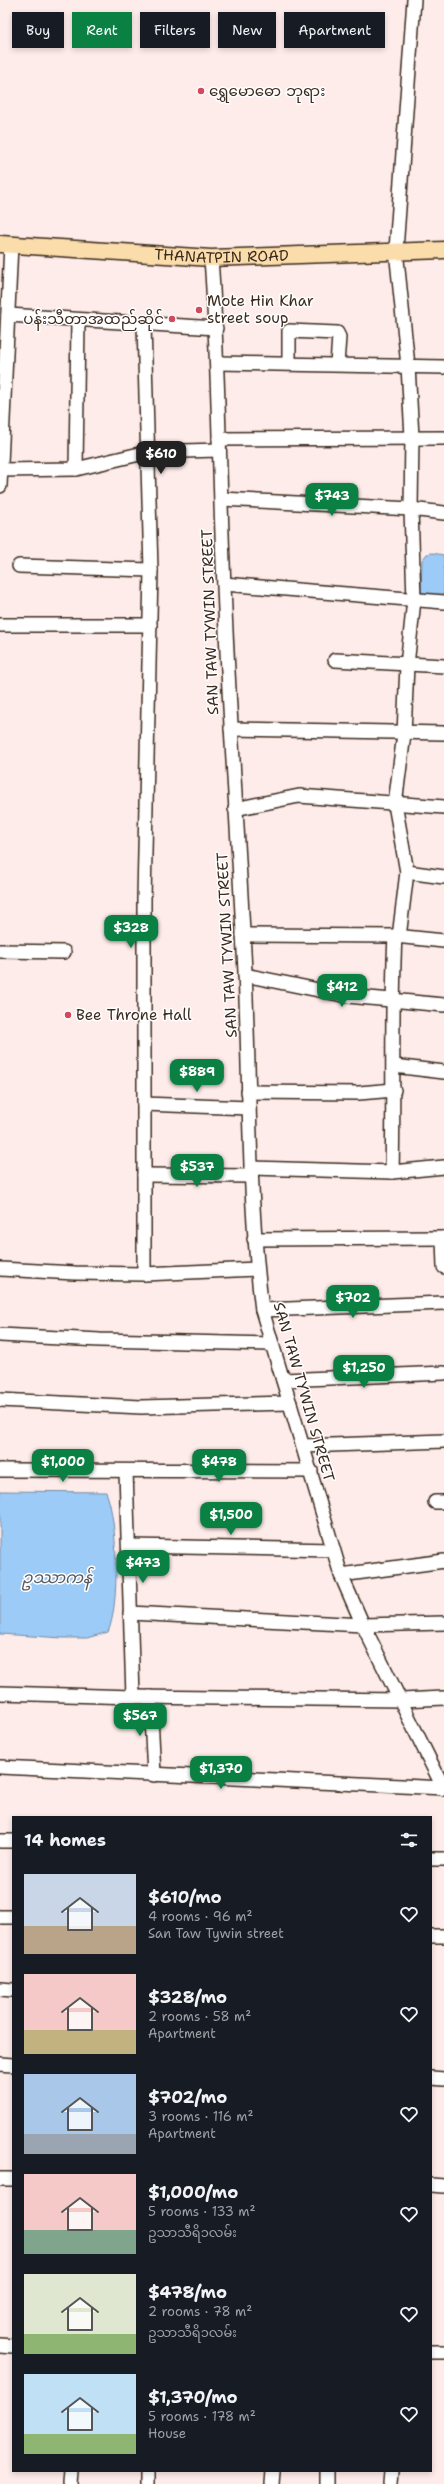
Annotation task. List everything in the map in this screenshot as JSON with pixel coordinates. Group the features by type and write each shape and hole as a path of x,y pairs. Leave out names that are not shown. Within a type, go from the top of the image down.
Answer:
{"main road":[{"name":"THANATPIN ROAD","path":"6,244 211,258 396,250 444,250"}],"street":[{"path":"392,1172 394,1066 392,1000 397,936 407,872 395,804 404,734 406,665 414,600 411,509 412,437 408,366 396,250 414,0"},
{"path":"0,486 3,363 8,316 6,244"},
{"name":"SAN TAW TYWIN STREET","path":"211,258 216,328 224,584 245,975 254,1239 262,1310 311,1471 332,1550 341,1575 363,1625 402,1700 444,1788"},
{"path":"8,316 216,328"},
{"path":"76,469 78,321"},
{"path":"144,325 151,570 144,891 144,1274"},
{"path":"289,363 289,331 336,332 339,337 337,364"},
{"path":"217,363 289,363 444,367"},
{"path":"1,470 76,469 148,452 219,444 412,437 444,438"},
{"path":"221,499 411,509 444,513"},
{"path":"19,566 151,570"},
{"path":"224,584 444,602"},
{"path":"0,624 150,624"},
{"path":"335,660 444,666"},
{"path":"231,729 278,728 404,734 444,733"},
{"path":"235,810 299,796 444,807"},
{"path":"407,872 444,877"},
{"path":"243,935 397,936 444,941"},
{"path":"0,951 64,952"},
{"path":"245,975 348,996 444,1005"},
{"path":"394,1066 444,1072"},
{"path":"248,1092 359,1093 394,1090"},
{"path":"144,1104 249,1108"},
{"path":"144,1175 251,1172 392,1172 444,1167"},
{"path":"254,1239 443,1238 444,1267"},
{"path":"0,1269 75,1274 144,1274 257,1269"},
{"path":"262,1310 444,1303"},
{"path":"0,1335 100,1340 272,1344"},
{"path":"283,1380 444,1372"},
{"path":"0,1400 141,1407 290,1403"},
{"path":"303,1446 444,1441"},
{"path":"0,1470 311,1471"},
{"path":"126,1471 130,1546 130,1613 133,1697"},
{"path":"130,1546 332,1550"},
{"path":"341,1575 444,1560"},
{"path":"130,1613 363,1625 444,1623"},
{"path":"0,1692 133,1697 402,1700 444,1698"},
{"path":"150,1697 154,1775"},
{"path":"0,1767 444,1788"},
{"path":"0,1841 12,1841"},
{"path":"432,1859 444,1859"},
{"path":"0,1917 12,1917"},
{"path":"432,1936 444,1936"},
{"path":"0,1989 12,1990"},
{"path":"0,2064 12,2064"},
{"path":"432,2078 444,2078"},
{"path":"0,2179 12,2179"},
{"path":"432,2185 444,2186"},
{"path":"0,2345 12,2346"},
{"path":"432,2352 444,2352"},
{"path":"70,2484 71,2472"},
{"path":"147,2484 148,2472"},
{"path":"272,2472 272,2484"},
{"path":"327,2472 327,2484"},
{"path":"390,2472 390,2484"}],"water":[{"path":"432,553 444,555 444,596 425,595 421,591 422,560 427,554"},
{"name":"ဥဿာကန်","path":"0,1491 106,1492 113,1522 116,1563 114,1603 112,1619 108,1632 87,1638 0,1634"}],"place":[{"name":"ရွှေမောဓော ဘုရား","path":"201,91"},
{"name":"Mote Hin Khar street soup","path":"199,310"},
{"name":"ပန်းသီတာအထည်ဆိုင်","path":"172,319"},
{"name":"Bee Throne Hall","path":"68,1015"}]}
